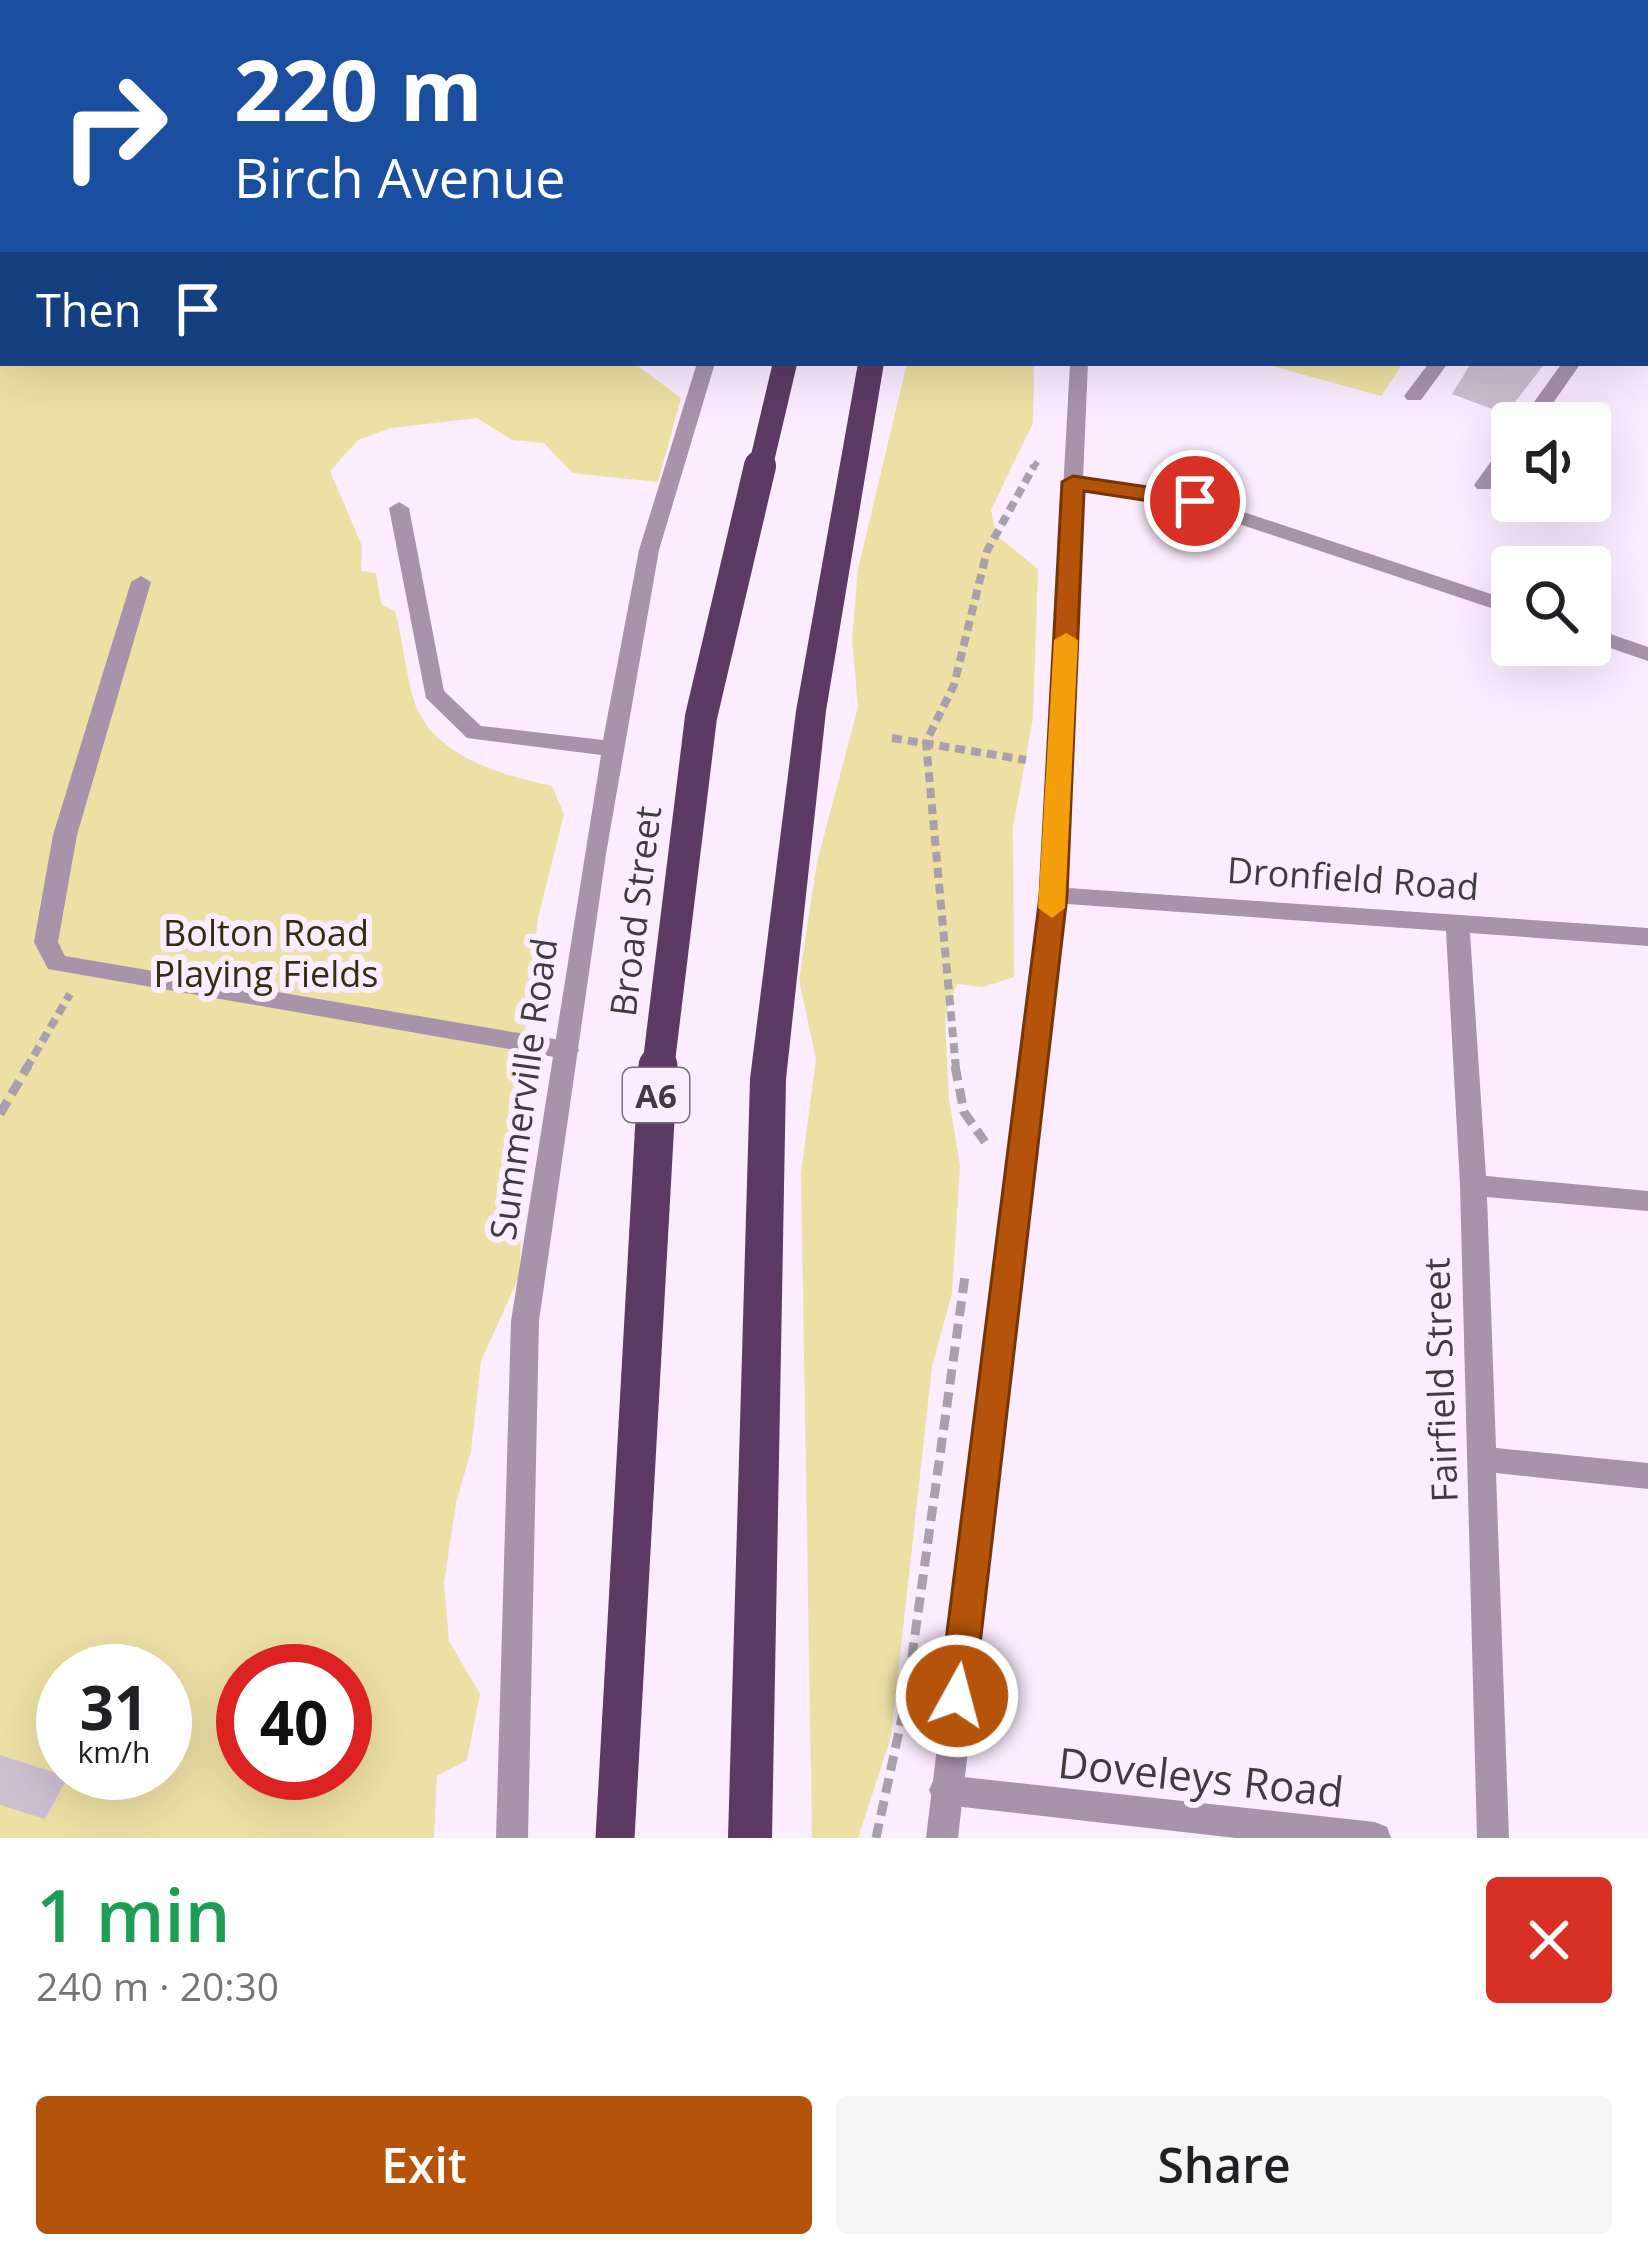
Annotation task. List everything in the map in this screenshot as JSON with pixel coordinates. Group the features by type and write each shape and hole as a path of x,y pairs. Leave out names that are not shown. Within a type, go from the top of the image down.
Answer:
{"highway":[{"name":"Broad Street","path":"615,1838 657,1076 701,718 783,366"},
{"path":"750,1838 768,1079 811,711 870,366"}],"street":[{"name":"Summerville Road","path":"512,1838 525,1321 613,749 649,550 705,366"},
{"path":"942,1838 1053,896 1079,366"},
{"path":"1414,396 1437,366"},
{"path":"1544,402 1570,366"},
{"path":"1484,485 1491,475"},
{"path":"1073,482 1195,501 1491,601"},
{"path":"399,508 434,693 475,733 613,749"},
{"path":"141,582 65,835 46,942 57,962 566,1050"},
{"path":"1611,641 1648,654"},
{"name":"Dronfield Road","path":"1053,896 1648,938"},
{"name":"Fairfield Street","path":"1457,921 1473,1185 1493,1838"},
{"path":"1473,1185 1648,1201"},
{"path":"1481,1459 1648,1476"},
{"name":"Doveleys Road","path":"945,1790 1375,1838"}],"path":[{"path":"992,1126 988,1148 964,1112 955,1065 926,742 950,710 976,583 1018,487 1044,454 1047,470"},
{"path":"892,738 1039,762"},
{"path":"0,1114 86,967"},
{"path":"876,1838 902,1741 945,1386 969,1256"}],"green space":[{"name":"Bolton Road Playing Fields","path":"0,366 638,366 681,398 658,482 572,473 544,443 512,440 477,418 391,428 358,440 330,471 362,546 361,571 376,573 381,604 395,611 414,701 429,728 476,763 552,786 564,814 538,918 519,1086 524,1095 526,1145 519,1277 481,1361 471,1451 456,1503 444,1583 449,1641 480,1694 467,1760 437,1776 434,1838 0,1838"},
{"path":"906,366 1034,366 1033,423 991,510 996,535 1038,569 1033,718 1013,827 1014,977 983,987 957,984 945,1015 949,1099 960,1165 952,1293 932,1367 891,1737 858,1838 812,1838 801,1173 816,1059 799,980 817,862 858,707 852,639 858,569"},
{"path":"1272,366 1401,366 1381,396"}],"building":[{"path":"1469,366 1543,366 1515,402 1491,402 1491,408 1452,394"},
{"path":"0,1755 36,1767 36,1800 55,1800 45,1819 0,1805"}],"slow traffic":[{"path":"1052,908 1066,640"}],"route":[{"path":"957,1696 1053,896 1073,482 1151,490 1195,501"}]}
